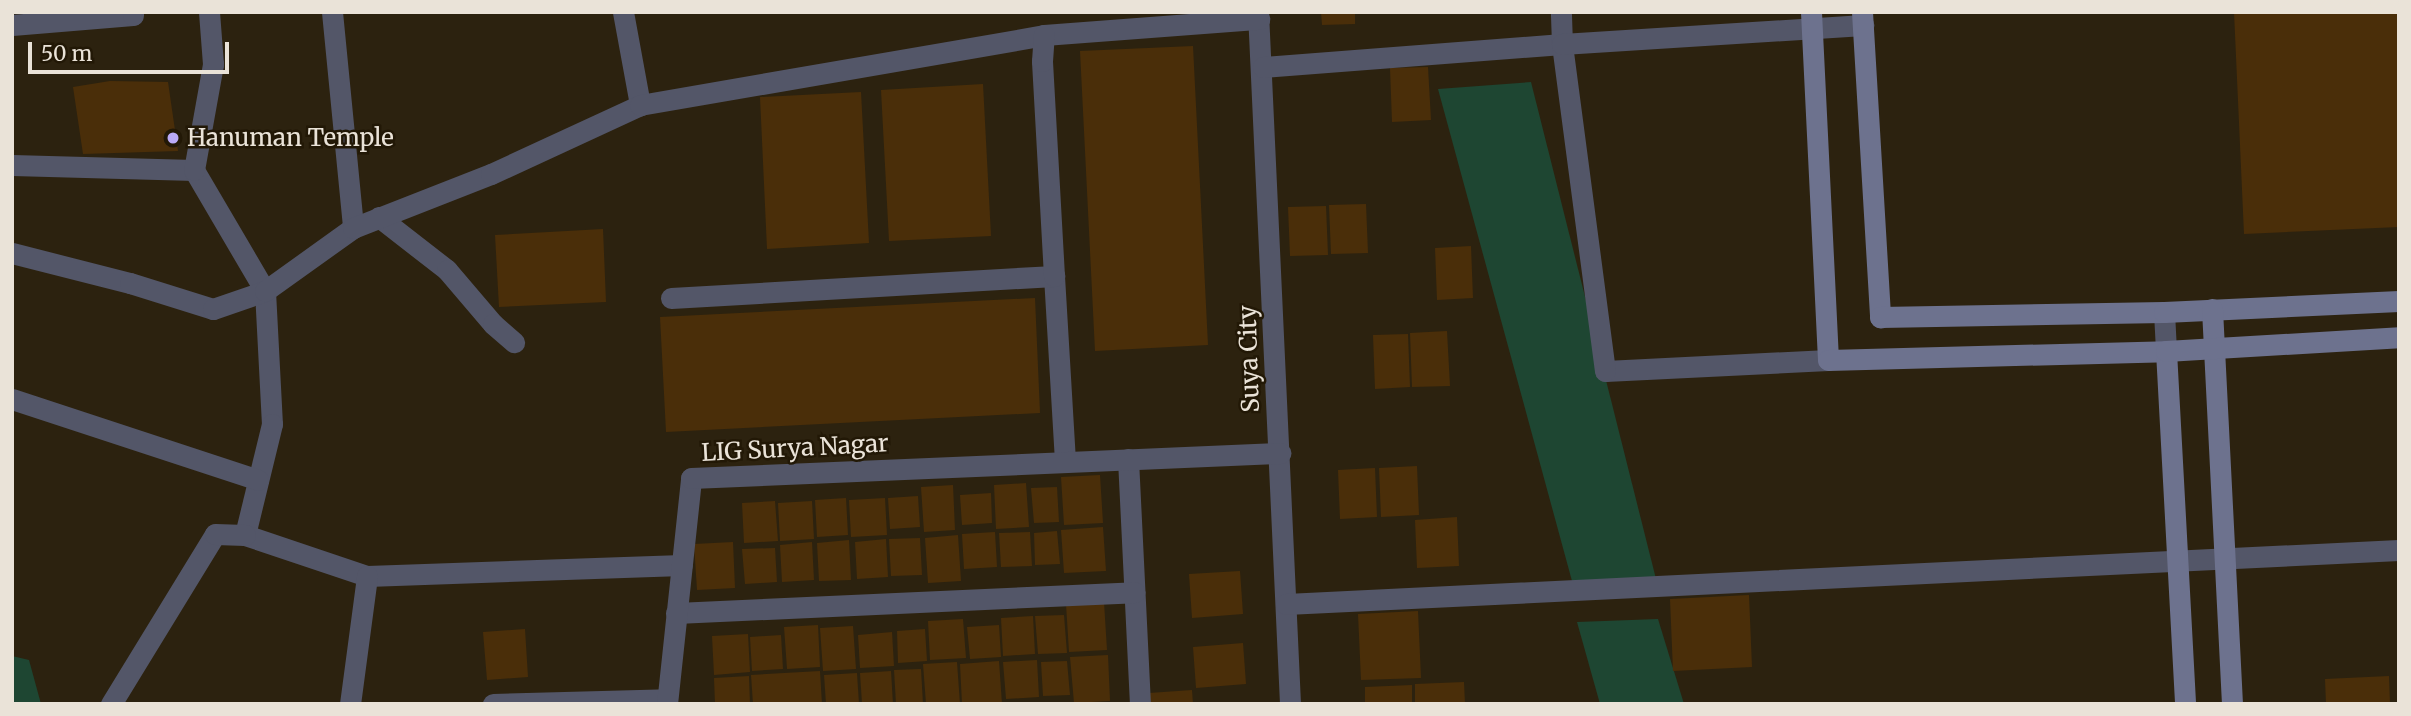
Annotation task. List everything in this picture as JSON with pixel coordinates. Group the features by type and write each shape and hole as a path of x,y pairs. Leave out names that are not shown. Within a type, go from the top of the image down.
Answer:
{"street":[{"path":"12,25 133,15 133,12"},
{"path":"209,12 213,64 194,170 265,291 272,424 245,535"},
{"path":"332,12 353,228"},
{"path":"623,12 640,105"},
{"path":"1560,12 1605,371 1828,360 2166,351 2399,337"},
{"path":"12,253 130,283 213,309 265,291 353,228 491,174 640,105 1044,35 1259,16"},
{"name":"Suya City","path":"1259,16 1290,704"},
{"path":"1263,67 1562,44 1811,20 1862,18 1880,317 2164,312 2399,301"},
{"path":"1811,20 1828,360"},
{"path":"1044,35 1042,61 1065,462"},
{"path":"12,165 194,170"},
{"path":"379,218 447,270 493,324 514,342"},
{"path":"671,298 1054,276"},
{"path":"2212,309 2232,704"},
{"path":"2164,312 2185,704"},
{"path":"12,399 258,480"},
{"name":"LIG Surya Nagar","path":"667,701 691,478 1280,453"},
{"path":"1128,459 1140,704"},
{"path":"111,704 215,534 245,535 367,576 682,565"},
{"path":"1286,604 2399,550"},
{"path":"350,704 367,576"},
{"path":"676,613 1135,592"},
{"path":"493,704 667,701"}],"green space":[{"path":"1531,82 1656,579 1572,581 1438,89"},
{"path":"1658,619 1684,704 1600,704 1577,622"},
{"path":"12,656 29,660 41,704 12,704"}],"building":[{"path":"1321,12 1355,12 1355,24 1322,25"},
{"path":"2234,12 2399,12 2399,227 2244,234"},
{"path":"1193,46 1208,345 1095,351 1080,51"},
{"path":"1428,67 1431,120 1392,122 1390,68"},
{"path":"110,81 168,82 178,151 83,154 73,87"},
{"path":"983,84 991,236 889,241 881,90"},
{"path":"861,92 869,243 767,249 760,97"},
{"path":"1366,204 1368,253 1331,254 1329,205"},
{"path":"1326,206 1328,255 1290,256 1288,207"},
{"path":"603,229 606,302 499,307 495,235"},
{"path":"1471,246 1473,298 1437,300 1435,248"},
{"path":"1035,298 1040,413 666,432 660,317"},
{"path":"1447,331 1450,386 1412,387 1410,333"},
{"path":"1408,334 1410,387 1375,389 1373,335"},
{"path":"1417,466 1419,515 1381,517 1379,468"},
{"path":"1375,468 1377,517 1340,519 1338,470"},
{"path":"1100,475 1103,523 1064,525 1061,477"},
{"path":"1026,483 1029,527 996,529 994,485"},
{"path":"953,485 955,530 924,532 921,487"},
{"path":"1057,487 1059,522 1034,523 1031,488"},
{"path":"991,493 992,523 962,525 960,495"},
{"path":"918,496 920,527 890,529 888,498"},
{"path":"846,498 848,535 817,537 815,500"},
{"path":"885,498 887,535 851,537 849,500"},
{"path":"775,501 778,541 744,543 742,503"},
{"path":"812,501 814,539 780,541 778,503"},
{"path":"1457,517 1459,566 1417,568 1415,520"},
{"path":"1103,527 1106,571 1064,573 1061,530"},
{"path":"1057,531 1060,564 1035,565 1034,533"},
{"path":"995,532 997,567 964,569 962,534"},
{"path":"1030,532 1032,566 1001,567 999,533"},
{"path":"958,535 961,581 928,583 925,538"},
{"path":"920,538 922,575 891,576 889,539"},
{"path":"886,539 888,577 857,579 855,542"},
{"path":"849,540 851,580 819,581 817,543"},
{"path":"733,542 735,588 697,590 694,544"},
{"path":"812,542 814,580 782,582 780,545"},
{"path":"775,548 777,582 745,584 742,549"},
{"path":"1240,571 1243,614 1192,618 1189,574"},
{"path":"1749,595 1752,667 1673,671 1670,599"},
{"path":"1104,602 1107,650 1069,652 1066,604"},
{"path":"1418,611 1421,678 1361,680 1358,614"},
{"path":"1064,615 1067,653 1038,654 1035,616"},
{"path":"1033,616 1035,654 1003,656 1001,618"},
{"path":"963,619 966,658 930,660 928,621"},
{"path":"818,625 820,667 787,669 784,627"},
{"path":"999,625 1001,657 970,659 967,627"},
{"path":"853,626 856,669 823,671 820,628"},
{"path":"525,629 528,677 487,680 483,632"},
{"path":"925,629 927,661 898,663 897,631"},
{"path":"892,632 894,666 860,668 858,635"},
{"path":"748,634 750,672 714,675 712,636"},
{"path":"781,635 783,669 752,671 750,637"},
{"path":"1243,643 1246,684 1196,688 1193,647"},
{"path":"1108,655 1110,701 1074,703 1070,657"},
{"path":"1037,660 1039,697 1006,699 1003,662"},
{"path":"999,661 1002,704 962,704 960,664"},
{"path":"1067,661 1070,695 1043,696 1041,662"},
{"path":"957,662 960,704 926,704 923,664"},
{"path":"921,669 923,704 896,704 894,670"},
{"path":"820,671 822,704 753,704 751,675"},
{"path":"891,671 893,704 862,704 860,673"},
{"path":"857,673 859,704 826,704 824,675"},
{"path":"749,676 750,704 715,704 714,678"},
{"path":"2389,676 2390,704 2326,704 2325,679"},
{"path":"1464,682 1465,704 1415,704 1415,684"},
{"path":"1412,685 1412,704 1365,704 1365,687"},
{"path":"1192,690 1193,704 1150,704 1149,693"}],"place":[{"name":"Hanuman Temple","path":"173,138"}]}
